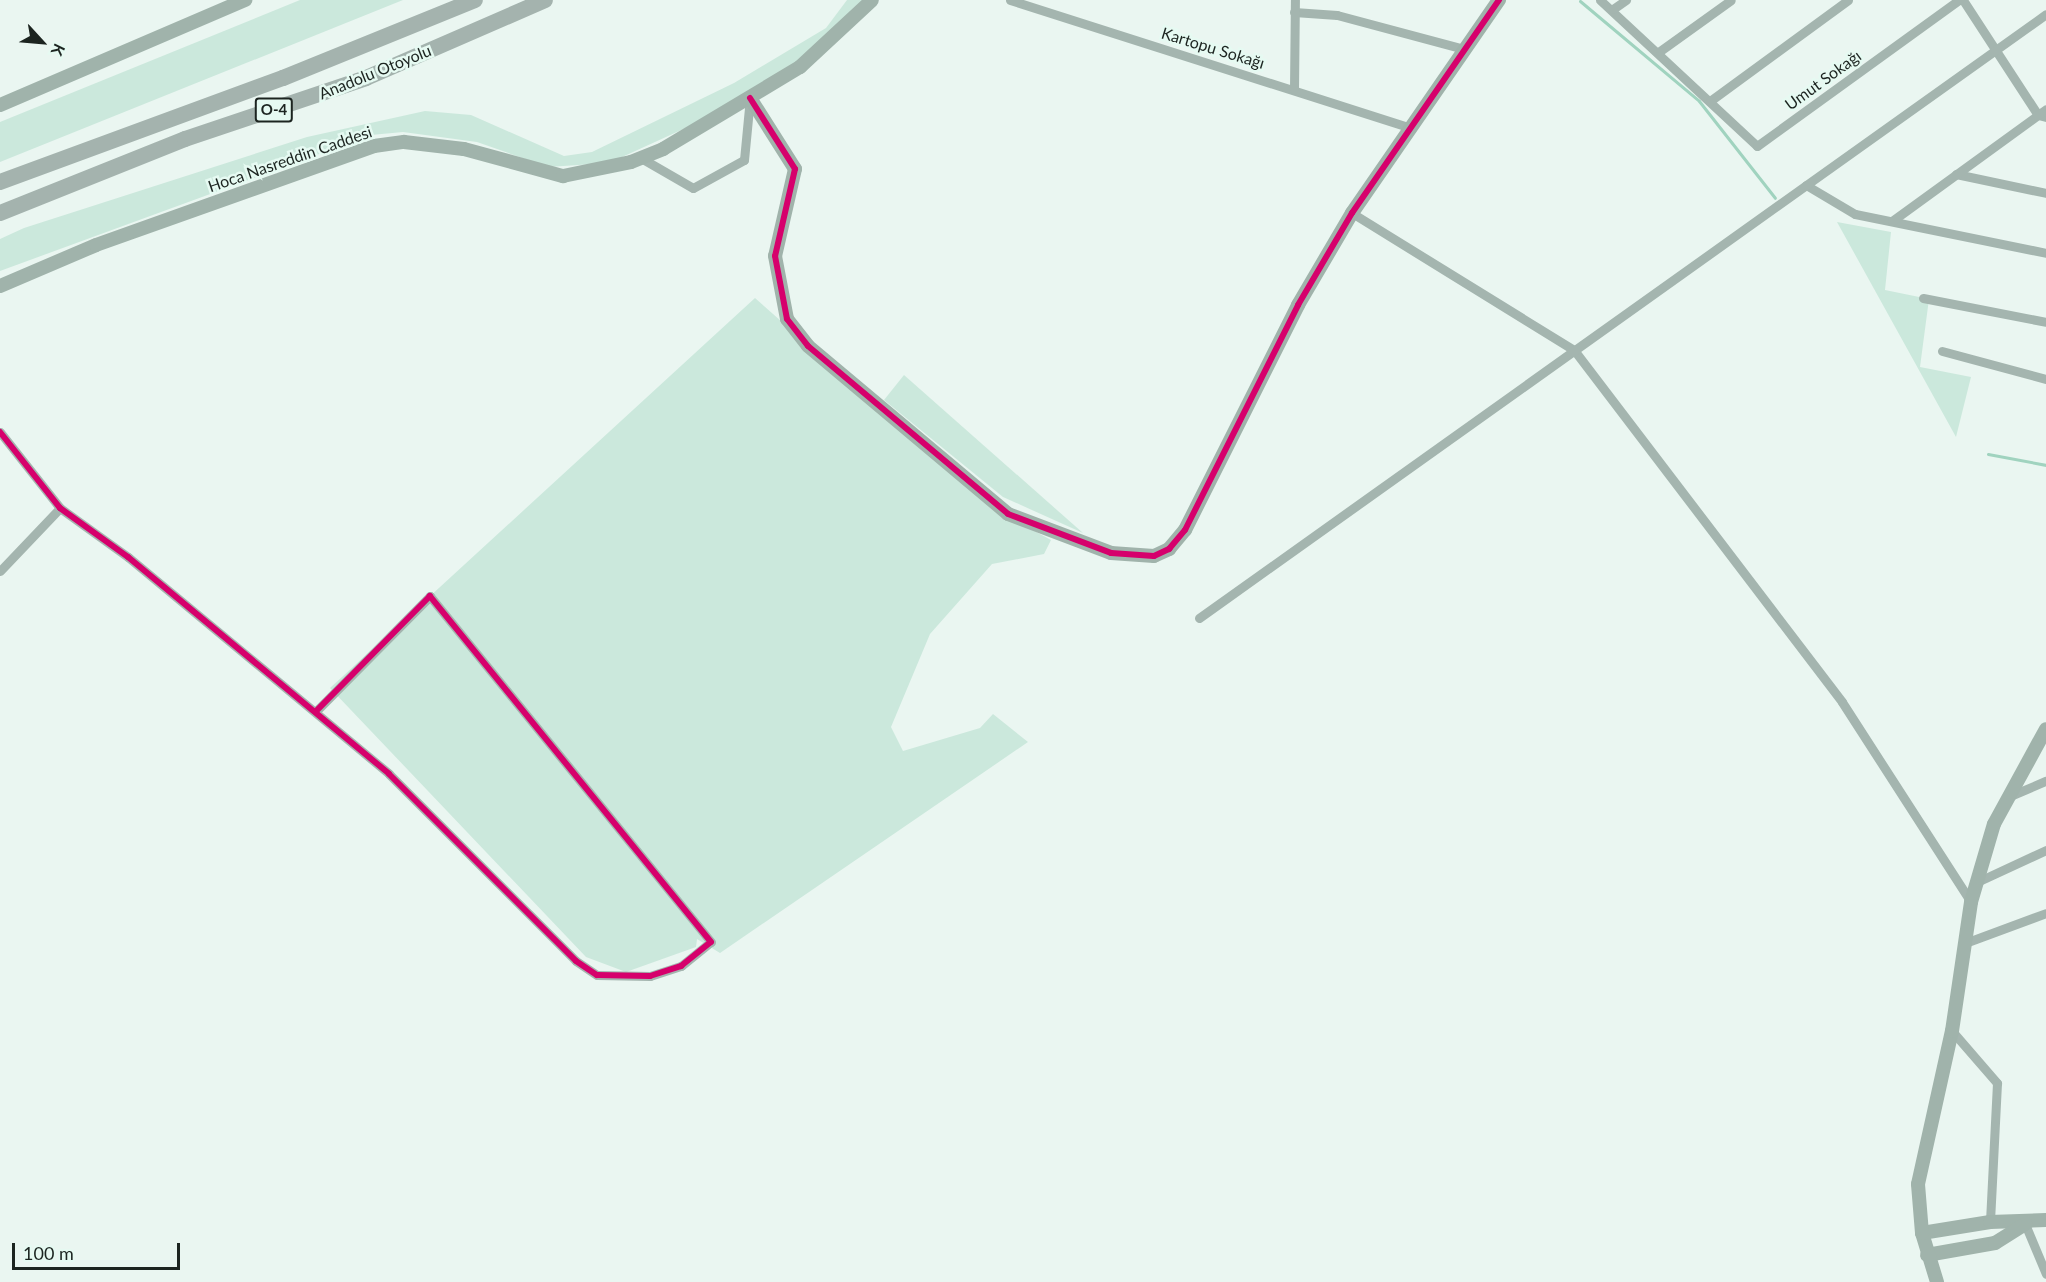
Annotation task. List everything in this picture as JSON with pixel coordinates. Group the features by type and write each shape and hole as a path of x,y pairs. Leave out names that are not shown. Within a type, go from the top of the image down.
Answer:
{"highway":[{"name":"Anadolu Otoyolu","path":"0,182 283,78 475,0"},
{"name":"Anadolu Otoyolu","path":"0,213 185,139 366,78 545,0"}],"main road":[{"path":"0,105 245,0"},
{"name":"Hoca Nasreddin Caddesi","path":"0,286 96,245 374,146 438,145 563,176 641,158 750,98 839,37 872,0"},
{"path":"750,98 795,168 775,256 787,319 808,346 1008,514 1111,553 1154,556 1179,539 1303,296 1352,213 1407,128 1499,0"},
{"path":"1937,1282 1922,1233 1918,1184 1952,1030 1971,902 2007,798 2046,729"},
{"path":"1922,1233 1990,1222 2025,1224 2046,1220"},
{"path":"1927,1255 1995,1243 2025,1224"}],"street":[{"name":"Kartopu Sokağı","path":"1010,0 1294,89 1407,128"},
{"path":"1294,0 1294,89"},
{"path":"1600,0 1660,51 1710,101 1848,0"},
{"path":"1613,9 1626,0"},
{"path":"1660,51 1731,0"},
{"path":"1961,0 2042,116"},
{"name":"Umut Sokağı","path":"1710,101 1757,146 1961,0"},
{"path":"1294,12 1337,15 1464,50"},
{"path":"1199,618 2046,14"},
{"path":"641,158 693,188 744,160 750,98"},
{"path":"1892,221 1956,174 2042,116 2046,109"},
{"path":"1956,174 2046,193"},
{"path":"1806,185 1856,214 2046,253"},
{"path":"1352,213 1574,350 1842,702 1971,902"},
{"path":"1923,298 2046,322"},
{"path":"1942,351 2046,379"},
{"path":"0,432 60,508 316,711 389,774 550,935 597,975 650,976 681,966 711,942 430,596 316,711"},
{"path":"0,571 60,508"},
{"path":"2007,798 2046,781"},
{"path":"1977,882 2046,850"},
{"path":"1965,943 2046,913"},
{"path":"1952,1030 1997,1083 1990,1222"},
{"path":"2025,1224 2046,1274"}],"green space":[{"path":"300,0 403,0 0,162 0,122"},
{"path":"847,0 865,0 798,61 690,126 609,163 548,167 477,142 403,132 371,135 0,271 0,239 24,228 307,137 425,111 471,115 564,156 592,152 734,83 826,28"},
{"path":"1837,222 1891,232 1885,290 1929,299 1920,367 1971,377 1956,437"},
{"path":"755,298 992,508 1051,540 1044,554 992,564 930,634 891,727 903,751 980,728 993,714 1028,742 720,953 697,939 696,947 626,972 586,957 330,688"},
{"path":"904,375 1083,533 1003,497 884,400"}],"waterway":[{"path":"1580,1 1699,101 1775,198"},
{"path":"1988,454 2046,465"}],"cycle path":[{"path":"750,98 795,169 775,256 787,319 808,346 1008,514 1111,553 1154,556 1169,549 1185,530 1298,305 1352,213 1499,0"},
{"path":"0,432 60,508 128,557 389,774 576,961 597,975 650,976 681,966 711,942 430,596 316,711"}]}
